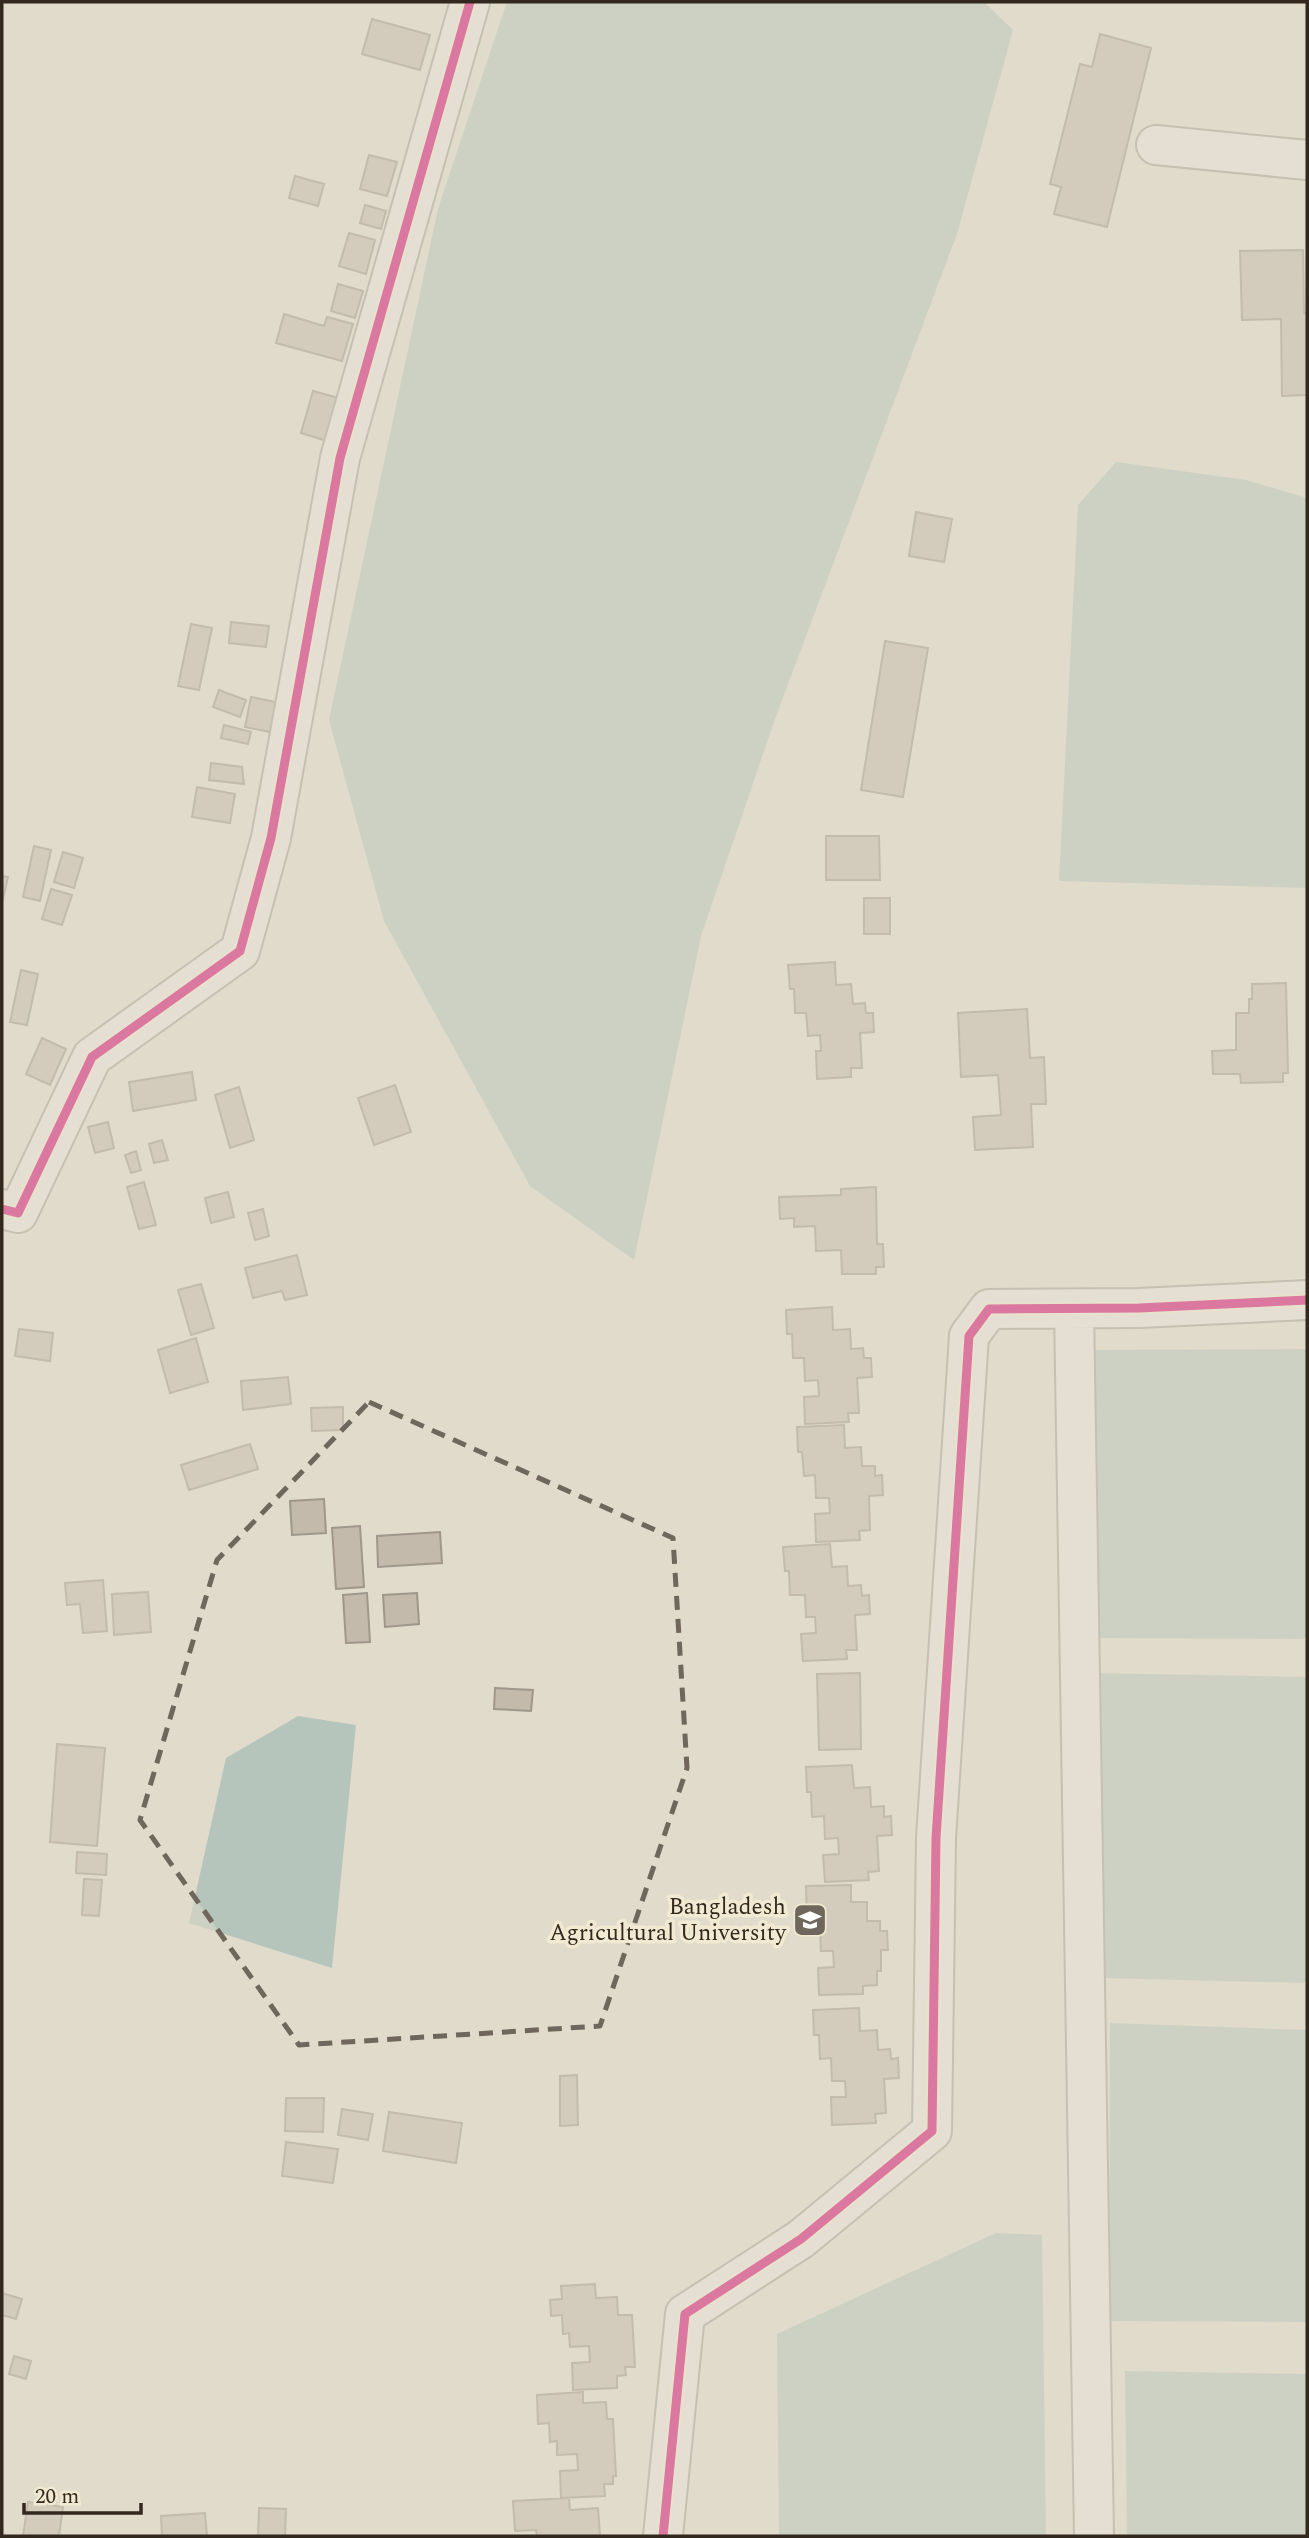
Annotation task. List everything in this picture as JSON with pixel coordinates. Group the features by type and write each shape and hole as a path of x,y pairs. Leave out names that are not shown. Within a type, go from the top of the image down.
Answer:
{"street":[{"path":"2,1209 18,1213 92,1057 240,951 271,838 340,458 470,2"},
{"path":"1156,145 1307,160"},
{"path":"663,2536 685,2314 801,2239 932,2131 936,1838 970,1336 989,1308 1139,1308 1307,1300"},
{"path":"1074,1309 1094,2536"}],"highlighted area":[{"path":"369,1402 673,1538 687,1768 600,2026 299,2045 140,1820 217,1560"}],"shaded area":[{"path":"507,2 984,2 1013,30 957,234 776,716 701,936 634,1260 530,1186 384,921 329,720 438,209"},
{"path":"1116,462 1246,480 1307,498 1307,888 1059,881 1078,505"},
{"path":"1307,1349 1307,1639 1094,1638 1093,1350"},
{"path":"1089,1673 1307,1677 1307,1983 1102,1978"},
{"path":"298,1716 356,1725 332,1968 189,1923 226,1758"},
{"path":"1110,2023 1307,2030 1307,2322 1109,2321"},
{"path":"996,2233 1042,2235 1046,2536 779,2536 777,2334"},
{"path":"1125,2371 1307,2374 1307,2536 1127,2536"}],"building":[{"path":"372,19 430,35 420,70 362,54"},
{"path":"1100,34 1151,48 1107,227 1054,214 1061,187 1050,184 1080,64 1092,67"},
{"path":"369,155 397,162 387,196 360,189"},
{"path":"295,176 324,184 318,206 289,198"},
{"path":"365,205 386,211 381,229 360,223"},
{"path":"349,233 375,240 366,274 339,266"},
{"path":"1303,250 1304,313 1307,313 1307,395 1282,396 1281,319 1242,320 1240,251"},
{"path":"338,284 363,291 355,318 331,311"},
{"path":"284,314 324,326 327,317 353,324 342,361 276,343"},
{"path":"313,391 342,399 330,442 301,433"},
{"path":"916,512 952,519 944,562 909,556"},
{"path":"231,622 269,626 266,647 229,643"},
{"path":"191,624 212,628 199,690 178,686"},
{"path":"885,641 928,648 903,797 861,790"},
{"path":"219,690 246,700 240,717 213,707"},
{"path":"251,697 285,704 280,734 245,727"},
{"path":"224,725 251,732 248,744 221,738"},
{"path":"211,763 242,767 244,784 209,780"},
{"path":"197,787 235,794 230,823 192,817"},
{"path":"826,836 879,836 880,880 826,880"},
{"path":"34,846 51,850 40,901 23,897"},
{"path":"63,852 83,858 74,888 54,882"},
{"path":"2,876 8,877 2,903"},
{"path":"51,889 72,895 62,925 42,919"},
{"path":"864,898 890,898 890,934 864,934"},
{"path":"835,962 836,985 851,984 853,1004 865,1003 866,1013 873,1013 874,1032 860,1033 862,1068 851,1068 851,1077 817,1079 816,1051 821,1051 820,1035 808,1036 806,1013 795,1013 794,989 790,989 788,965"},
{"path":"21,970 38,974 27,1025 10,1022"},
{"path":"1286,983 1288,1073 1283,1073 1283,1082 1241,1083 1240,1074 1213,1074 1212,1051 1236,1050 1236,1013 1249,1013 1252,984"},
{"path":"1027,1009 1030,1058 1044,1057 1046,1104 1031,1104 1033,1147 975,1150 973,1117 1001,1115 998,1075 961,1077 958,1013"},
{"path":"42,1038 66,1049 50,1085 26,1074"},
{"path":"192,1072 196,1100 133,1111 129,1082"},
{"path":"395,1085 411,1132 374,1145 358,1098"},
{"path":"239,1087 254,1140 230,1148 215,1095"},
{"path":"108,1122 114,1148 95,1153 88,1127"},
{"path":"162,1140 168,1160 154,1163 149,1144"},
{"path":"136,1151 141,1170 131,1173 125,1155"},
{"path":"144,1182 156,1225 139,1229 127,1187"},
{"path":"876,1187 877,1244 883,1244 884,1267 876,1267 876,1274 842,1274 841,1250 816,1251 815,1226 794,1227 794,1218 780,1219 779,1197 841,1195 841,1189"},
{"path":"228,1192 234,1217 211,1223 205,1198"},
{"path":"263,1209 269,1236 255,1240 248,1213"},
{"path":"297,1255 307,1295 285,1300 282,1291 253,1298 245,1268"},
{"path":"201,1284 214,1328 191,1335 178,1290"},
{"path":"832,1307 833,1330 850,1329 851,1349 863,1348 864,1358 871,1358 872,1377 857,1378 859,1413 848,1413 849,1422 805,1424 804,1397 819,1396 818,1380 805,1381 804,1358 793,1358 792,1334 787,1334 786,1310"},
{"path":"19,1329 53,1333 50,1361 15,1356"},
{"path":"196,1338 208,1382 170,1393 158,1350"},
{"path":"288,1377 291,1404 243,1410 241,1381"},
{"path":"343,1407 343,1430 312,1431 311,1408"},
{"path":"844,1425 845,1448 861,1447 862,1466 875,1466 875,1476 882,1475 883,1495 869,1496 870,1530 859,1531 860,1540 816,1542 815,1514 830,1513 829,1498 816,1498 815,1475 804,1476 802,1452 798,1452 797,1427"},
{"path":"250,1444 258,1469 189,1490 181,1465"},
{"path":"324,1499 326,1533 292,1535 290,1501"},
{"path":"360,1526 364,1587 336,1589 332,1528"},
{"path":"440,1532 442,1563 378,1567 377,1536"},
{"path":"830,1544 832,1567 847,1566 848,1586 861,1585 862,1596 869,1595 870,1614 855,1615 857,1650 846,1650 847,1659 803,1661 801,1634 816,1633 815,1617 806,1617 805,1595 790,1595 789,1571 785,1571 783,1547"},
{"path":"103,1580 107,1631 83,1633 80,1604 67,1605 65,1583"},
{"path":"148,1592 151,1632 114,1635 112,1594"},
{"path":"367,1593 370,1642 346,1643 343,1595"},
{"path":"417,1593 419,1624 385,1627 383,1595"},
{"path":"860,1673 861,1749 819,1750 817,1674"},
{"path":"495,1688 533,1690 531,1711 494,1709"},
{"path":"57,1744 105,1748 97,1846 50,1842"},
{"path":"852,1765 854,1788 870,1787 871,1807 884,1806 884,1817 891,1816 892,1835 877,1836 879,1871 868,1872 869,1880 825,1882 823,1855 839,1854 838,1838 825,1839 824,1816 812,1817 806,1767"},
{"path":"77,1852 107,1854 106,1875 76,1873"},
{"path":"84,1879 102,1880 99,1916 82,1915"},
{"path":"851,1885 851,1902 867,1902 867,1921 880,1921 880,1931 887,1931 888,1950 881,1950 881,1971 877,1971 877,1985 863,1986 863,1994 819,1995 818,1968 834,1967 833,1951 821,1951 820,1929 807,1929 806,1886"},
{"path":"859,2008 860,2031 877,2030 878,2050 890,2049 891,2059 898,2058 899,2078 884,2079 886,2113 875,2114 876,2123 832,2125 831,2097 846,2097 845,2081 832,2081 831,2058 820,2059 819,2035 814,2035 813,2010"},
{"path":"577,2075 578,2125 560,2126 560,2076"},
{"path":"286,2098 324,2098 323,2132 285,2131"},
{"path":"342,2109 373,2114 368,2140 338,2135"},
{"path":"389,2112 462,2123 456,2163 383,2151"},
{"path":"286,2142 338,2149 333,2183 282,2176"},
{"path":"595,2284 596,2298 617,2297 618,2315 632,2315 635,2367 625,2367 626,2375 617,2376 617,2388 573,2390 572,2363 590,2362 589,2346 570,2347 569,2333 563,2334 562,2315 551,2316 550,2300 562,2299 561,2286"},
{"path":"2,2293 22,2299 16,2319 2,2315"},
{"path":"14,2356 31,2361 26,2379 9,2374"},
{"path":"583,2392 583,2403 606,2402 607,2419 613,2419 616,2476 613,2476 613,2484 604,2484 605,2496 561,2498 560,2471 578,2470 577,2454 557,2455 557,2441 550,2442 549,2423 538,2424 537,2395"},
{"path":"569,2498 570,2510 598,2508 600,2536 537,2536 536,2530 515,2531 513,2501"},
{"path":"28,2502 63,2507 59,2536 23,2536"},
{"path":"259,2508 286,2509 285,2536 258,2536"},
{"path":"205,2513 207,2536 162,2536 161,2516"}],"cycle path":[{"path":"2,1209 18,1213 92,1057 240,951 271,838 340,458 470,2"},
{"path":"663,2536 685,2314 801,2239 932,2131 936,1838 969,1336 989,1309 1139,1308 1307,1300"}],"place":[{"name":"Bangladesh Agricultural University","path":"810,1920"}]}
